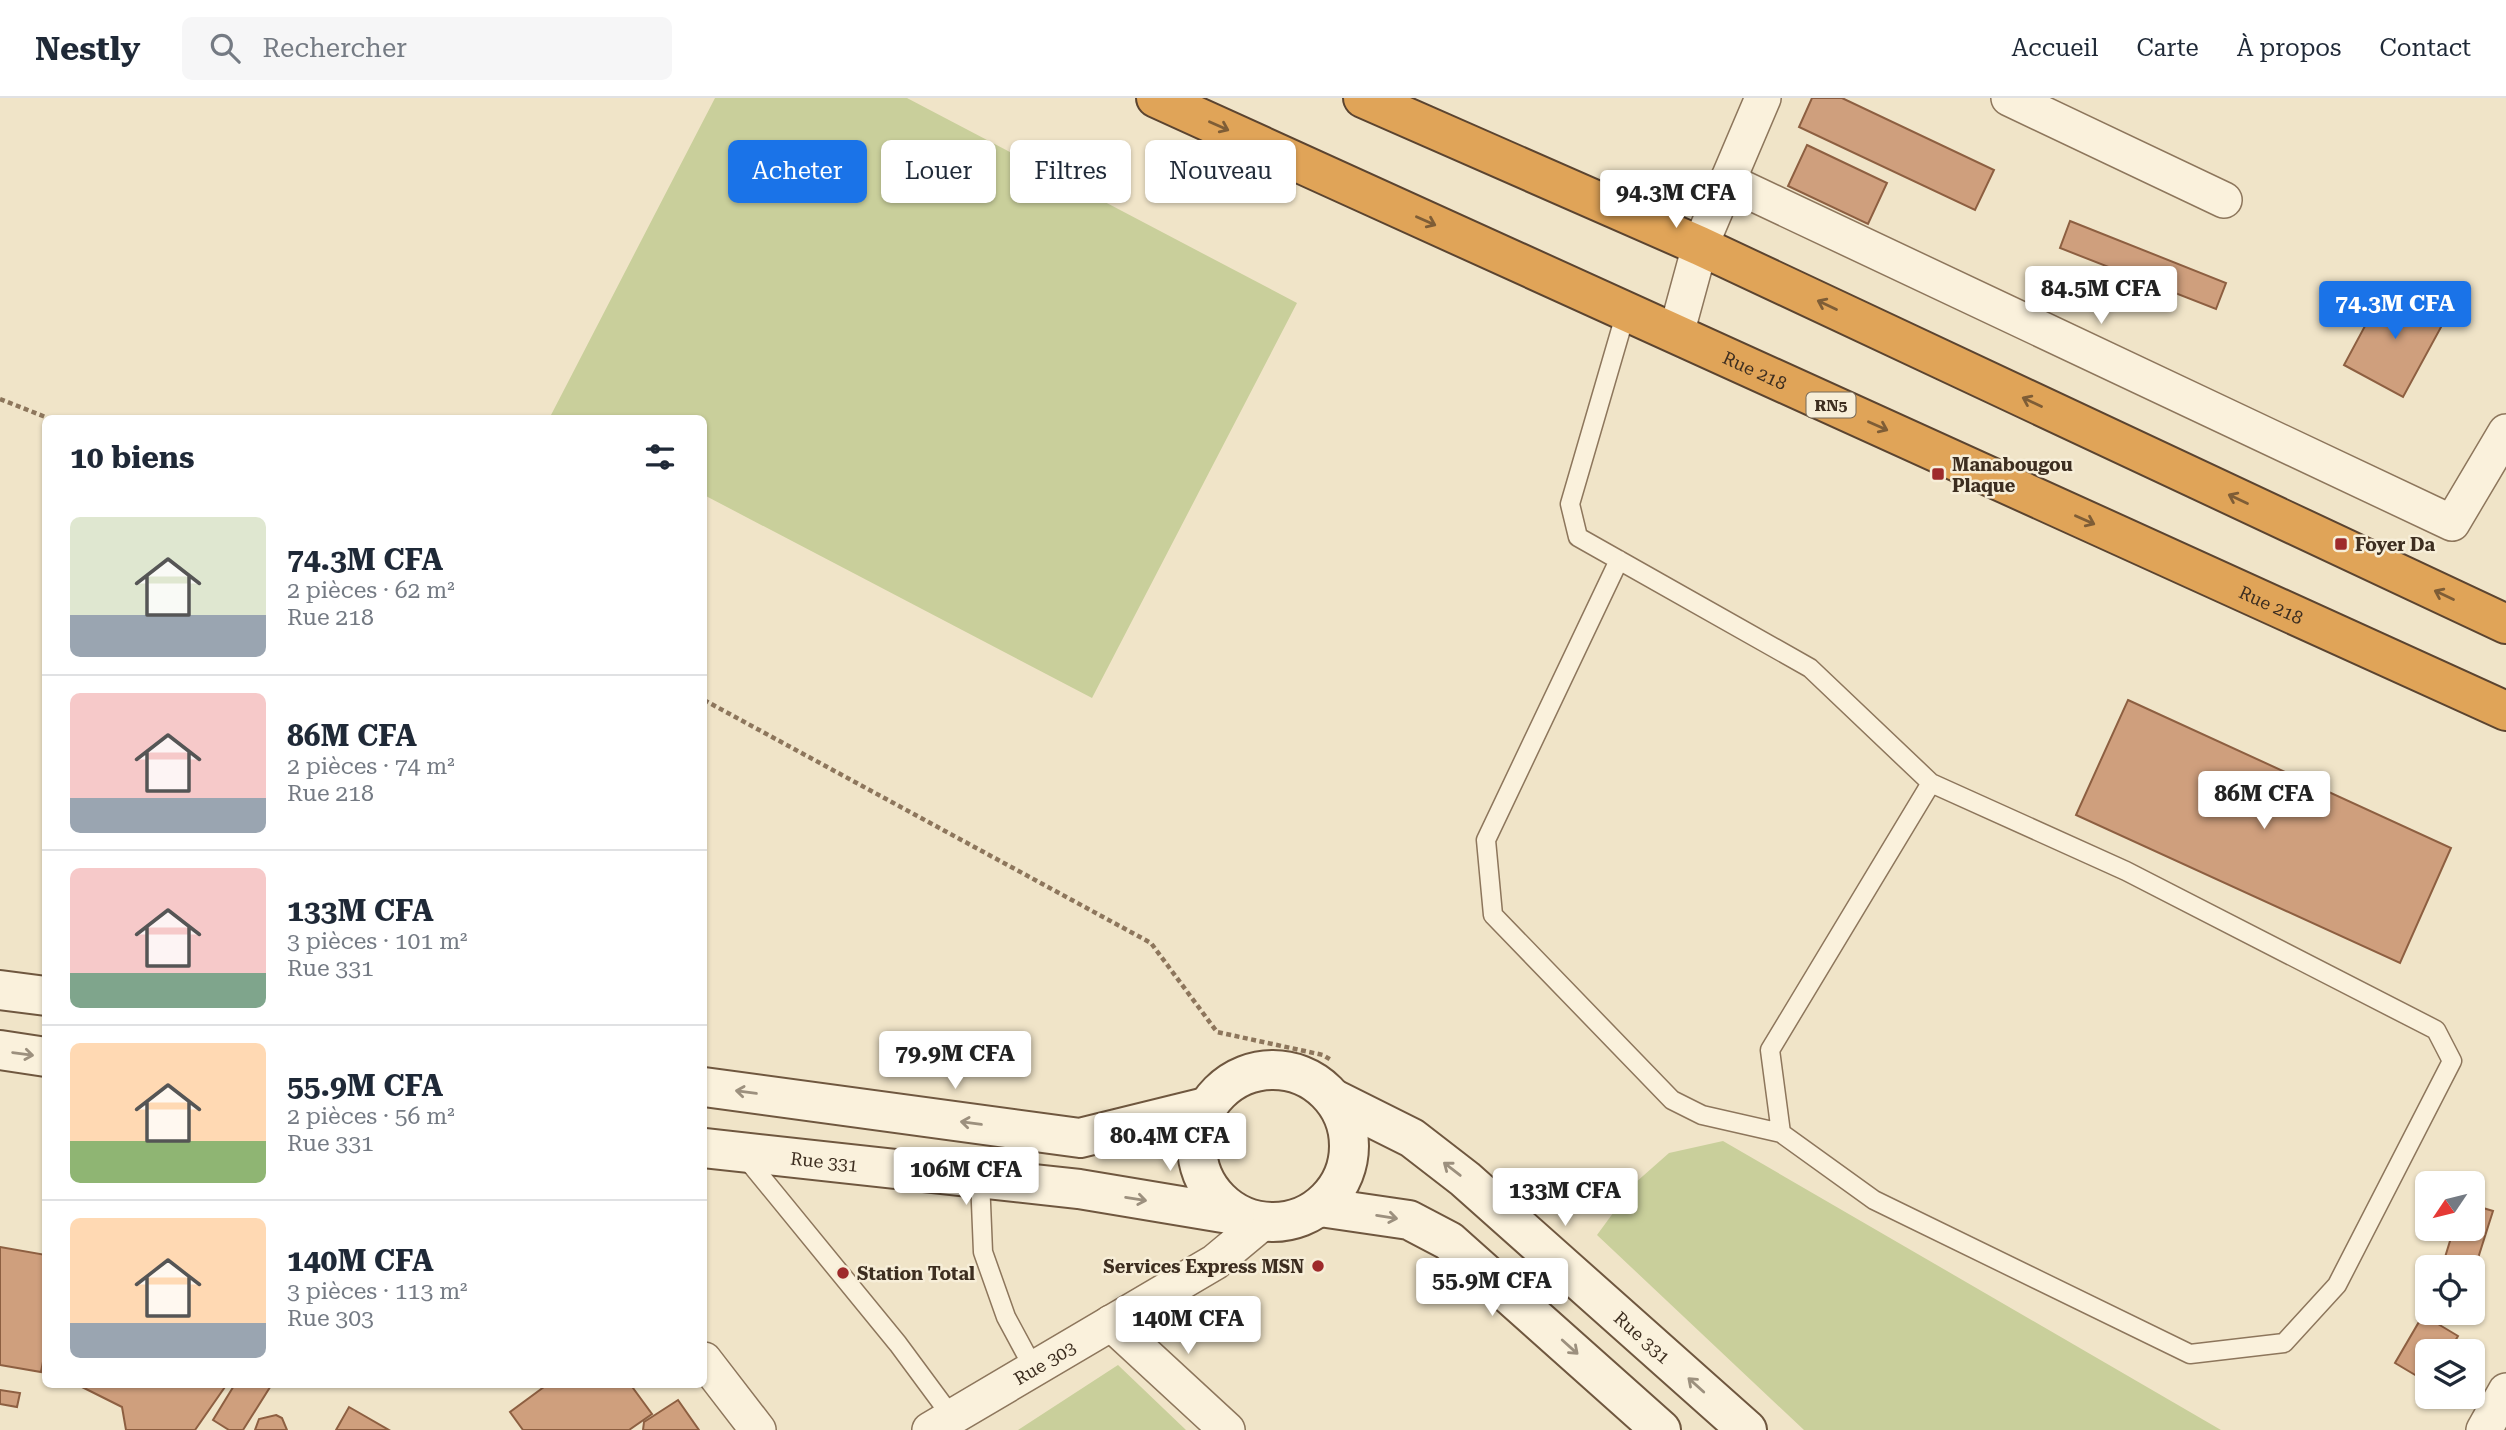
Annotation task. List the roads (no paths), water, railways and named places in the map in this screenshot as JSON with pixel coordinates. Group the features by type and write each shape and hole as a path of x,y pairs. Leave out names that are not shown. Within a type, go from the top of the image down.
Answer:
{"highway":[{"name":"Rue 218","path":"1156,98 2506,711"},
{"path":"1363,98 1700,246 2506,624"}],"street":[{"path":"1676,334 1700,246 1763,98"},
{"path":"2009,98 2048,106 2224,201"},
{"path":"1727,181 2452,523 2506,432"},
{"path":"0,990 42,995"},
{"path":"0,1050 42,1056"},
{"path":"1283,1069 1311,1079 1334,1080 1347,1126 1349,1156 1339,1184 1320,1207 1293,1220 1249,1218 1212,1192 1199,1165 1197,1135 1206,1107 1226,1085 1253,1071 1283,1069"},
{"name":"Rue 331","path":"1334,1080 1465,1179 1747,1430"},
{"path":"707,1087 1080,1138 1206,1107"},
{"name":"Rue 331","path":"707,1147 1079,1189 1249,1218"},
{"path":"1320,1207 1409,1220 1449,1241 1661,1430"},
{"name":"Rue 303","path":"941,1423 1215,1262 1249,1218"},
{"path":"1111,1323 1227,1430"},
{"path":"707,1364 758,1430"},
{"path":"2484,1430 2506,1391"}],"lane":[{"path":"1619,560 1486,840 1493,915 1672,1100 1702,1115 1782,1133 1874,1200 2190,1354 2284,1343 2337,1285 2452,1061 2437,1030 2126,871 1931,783 1810,668 1619,560 1578,537 1570,504 1626,312"},
{"path":"1782,1133 1770,1050 1931,783"},
{"path":"741,1152 898,1344 941,1423"},
{"path":"980,1179 983,1252 1006,1317 1034,1369"}],"place":[{"name":"Manabougou Plaque","path":"1938,474"},
{"name":"Foyer Da","path":"2341,544"},
{"name":"Services Express MSN","path":"1318,1266"},
{"name":"Station Total","path":"843,1273"}]}
